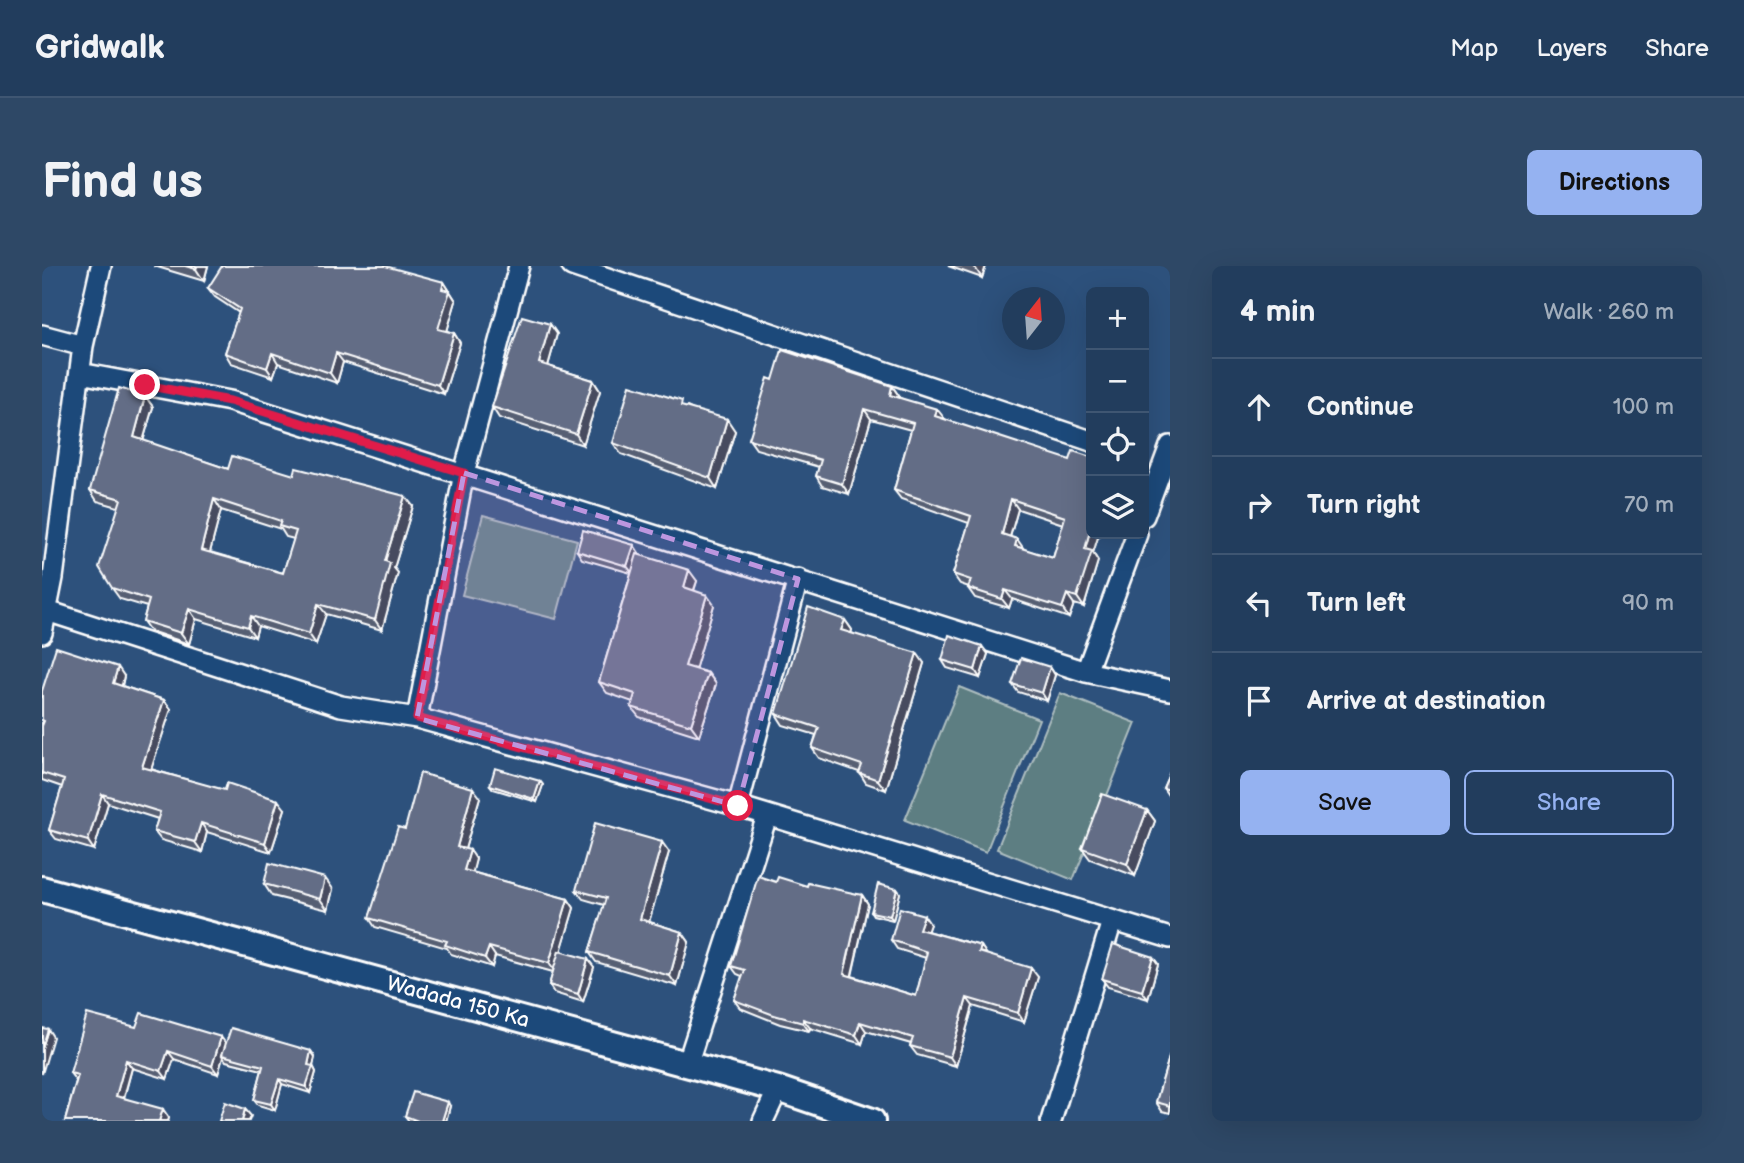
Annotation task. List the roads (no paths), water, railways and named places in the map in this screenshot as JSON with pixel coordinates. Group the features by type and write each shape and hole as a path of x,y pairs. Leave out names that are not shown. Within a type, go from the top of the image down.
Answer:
{"street":[{"path":"42,633 47,611 48,576 83,346 101,266"},
{"path":"417,718 464,473 519,266"},
{"path":"572,266 1086,439"},
{"path":"42,335 83,346"},
{"path":"80,373 230,401 1086,672 1170,690"},
{"path":"1149,499 1159,465 1170,446"},
{"path":"1086,672 1135,539"},
{"path":"738,806 798,579"},
{"path":"47,611 341,706 417,718 738,806 1170,938"},
{"path":"687,1065 767,816"},
{"name":"Wadada 150 Ka","path":"42,889 778,1089 872,1121"},
{"path":"1051,1121 1112,920"},
{"path":"763,1121 778,1089"}]}
